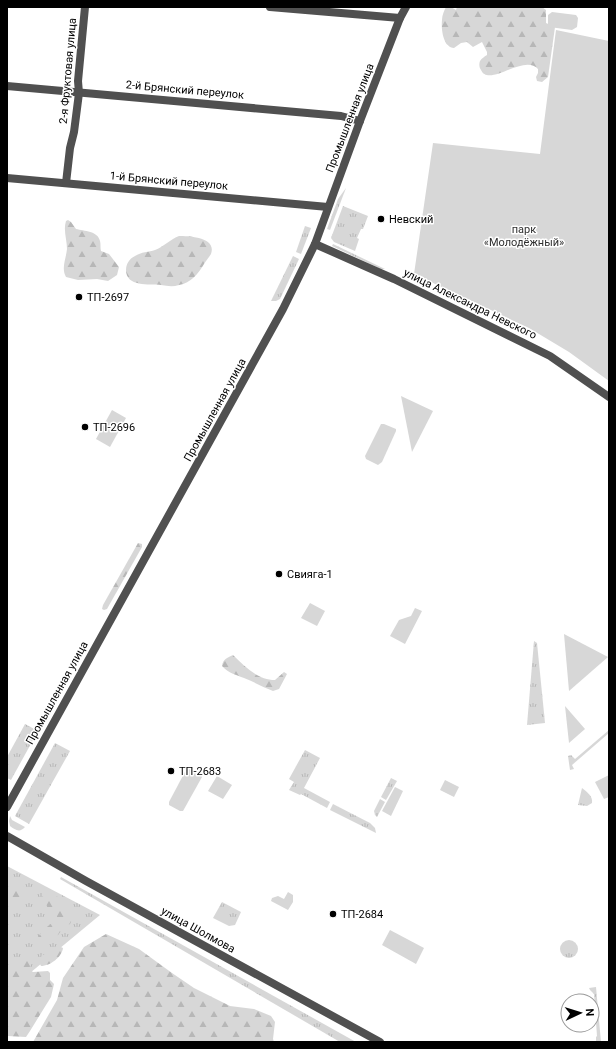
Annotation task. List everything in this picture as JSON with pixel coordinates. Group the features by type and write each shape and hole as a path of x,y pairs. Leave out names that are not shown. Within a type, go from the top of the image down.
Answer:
{"street":[{"name":"2-я Фруктовая улица","path":"66,183 79,93 78,81 85,7"},
{"path":"270,7 400,18"},
{"name":"Промышленная улица","path":"7,807 153,542 284,309 314,244 360,121 400,18 406,7"},
{"name":"2-й Брянский переулок","path":"7,86 341,116 360,121"},
{"name":"1-й Брянский переулок","path":"7,178 328,207"},
{"name":"улица Александра Невского","path":"314,244 394,279 550,356 609,397"},
{"name":"улица Шолмова","path":"7,836 380,1042"}],"green space":[{"path":"446,7 451,7 456,10 457,7 542,7 546,10 546,23 555,27 548,77 542,82 537,81 536,77 538,69 532,65 524,65 491,75 485,74 479,66 481,60 487,55 482,42 473,47 467,42 461,43 454,48 450,47 445,41 442,33 442,24"},
{"path":"552,12 576,15 578,18 577,27 572,30 549,27 548,15"},
{"name":"парк «Молодёжный»","path":"556,30 609,41 609,381 569,352 529,328 414,274 433,143 540,154"},
{"path":"346,188 330,230 327,229 338,199"},
{"path":"343,206 368,216 363,229 361,229 357,238 359,239 355,251 334,242 331,238"},
{"path":"68,220 76,229 97,235 100,241 101,251 109,254 119,267 117,275 108,281 97,279 78,280 66,277 64,270 67,249 65,228 66,221"},
{"path":"305,226 311,228 301,254 296,252"},
{"path":"179,236 189,236 201,239 210,244 212,248 211,254 194,278 177,286 139,284 130,279 126,270 127,264 131,259 137,255 158,249"},
{"path":"333,244 385,269 381,269 332,246"},
{"path":"293,256 299,259 280,299 271,301"},
{"path":"401,396 433,411 412,452"},
{"path":"112,410 126,418 110,447 96,439"},
{"path":"381,424 396,429 396,431 382,462 378,465 366,459 365,456"},
{"path":"138,543 142,544 142,547 107,609 102,609 103,605"},
{"path":"310,603 325,611 317,626 301,618"},
{"path":"415,608 422,611 405,644 390,636 399,620 411,616"},
{"path":"564,634 608,657 569,691"},
{"path":"534,641 537,643 545,723 527,725"},
{"path":"233,655 247,668 263,678 275,680 284,672 287,674 279,689 273,691 232,674 225,669 222,666 223,662"},
{"path":"565,706 585,729 569,743"},
{"path":"25,724 38,731 11,780 7,778 7,757"},
{"path":"609,730 609,733 572,765 574,769 570,770 568,756 571,755 575,759"},
{"path":"55,743 70,751 29,824 15,816"},
{"path":"305,750 320,758 304,788 330,802 327,808 301,794 300,795 289,790 294,782 289,779"},
{"path":"187,768 201,774 202,777 183,811 180,811 169,805 169,802"},
{"path":"609,775 609,797 604,799 595,782"},
{"path":"217,776 232,785 223,799 208,791"},
{"path":"391,778 397,781 386,800 381,797"},
{"path":"445,780 459,787 454,797 440,790"},
{"path":"395,787 403,791 391,816 382,811"},
{"path":"582,788 592,798 592,803 587,806 578,805"},
{"path":"380,799 385,802 377,817 374,811"},
{"path":"333,804 370,823 375,828 376,833 330,810"},
{"path":"10,816 12,820 25,827 21,830 16,830 10,826"},
{"path":"7,866 100,915 7,992"},
{"path":"19,877 23,886 22,892 7,916 7,878 12,879"},
{"path":"61,877 356,1042 340,1042 60,879"},
{"path":"47,891 56,895 66,909 73,910 74,915 70,924 64,927 58,935 48,937 43,946 38,950 34,949 34,944 40,934 57,920 57,914 48,909 42,894 43,892"},
{"path":"288,892 293,895 293,902 288,910 271,901 272,898 278,896 284,899"},
{"path":"222,902 241,912 235,925 229,926 213,918"},
{"path":"390,930 424,948 416,964 382,945"},
{"path":"106,934 139,949 194,988 230,1006 254,1009 271,1016 275,1022 274,1042 33,1042 57,1000 63,978 84,947"},
{"path":"569,940 575,943 578,949 575,955 569,958 563,955 560,949 563,943"},
{"path":"57,945 63,948 58,958 52,963 41,966 39,962 41,956 53,950"},
{"path":"22,957 28,957 31,962 29,969 33,972 48,971 50,973 50,980 54,984 51,997 26,1037 7,1036 7,969 9,970"},
{"path":"596,987 597,993 593,993 589,988"},
{"path":"600,1031 601,1042 596,1042 597,1033 600,1033"}],"place":[{"name":"Невский","path":"381,219"},
{"name":"ТП-2697","path":"79,297"},
{"name":"ТП-2696","path":"85,427"},
{"name":"Свияга-1","path":"279,574"},
{"name":"ТП-2683","path":"171,771"},
{"name":"ТП-2684","path":"333,914"}]}
